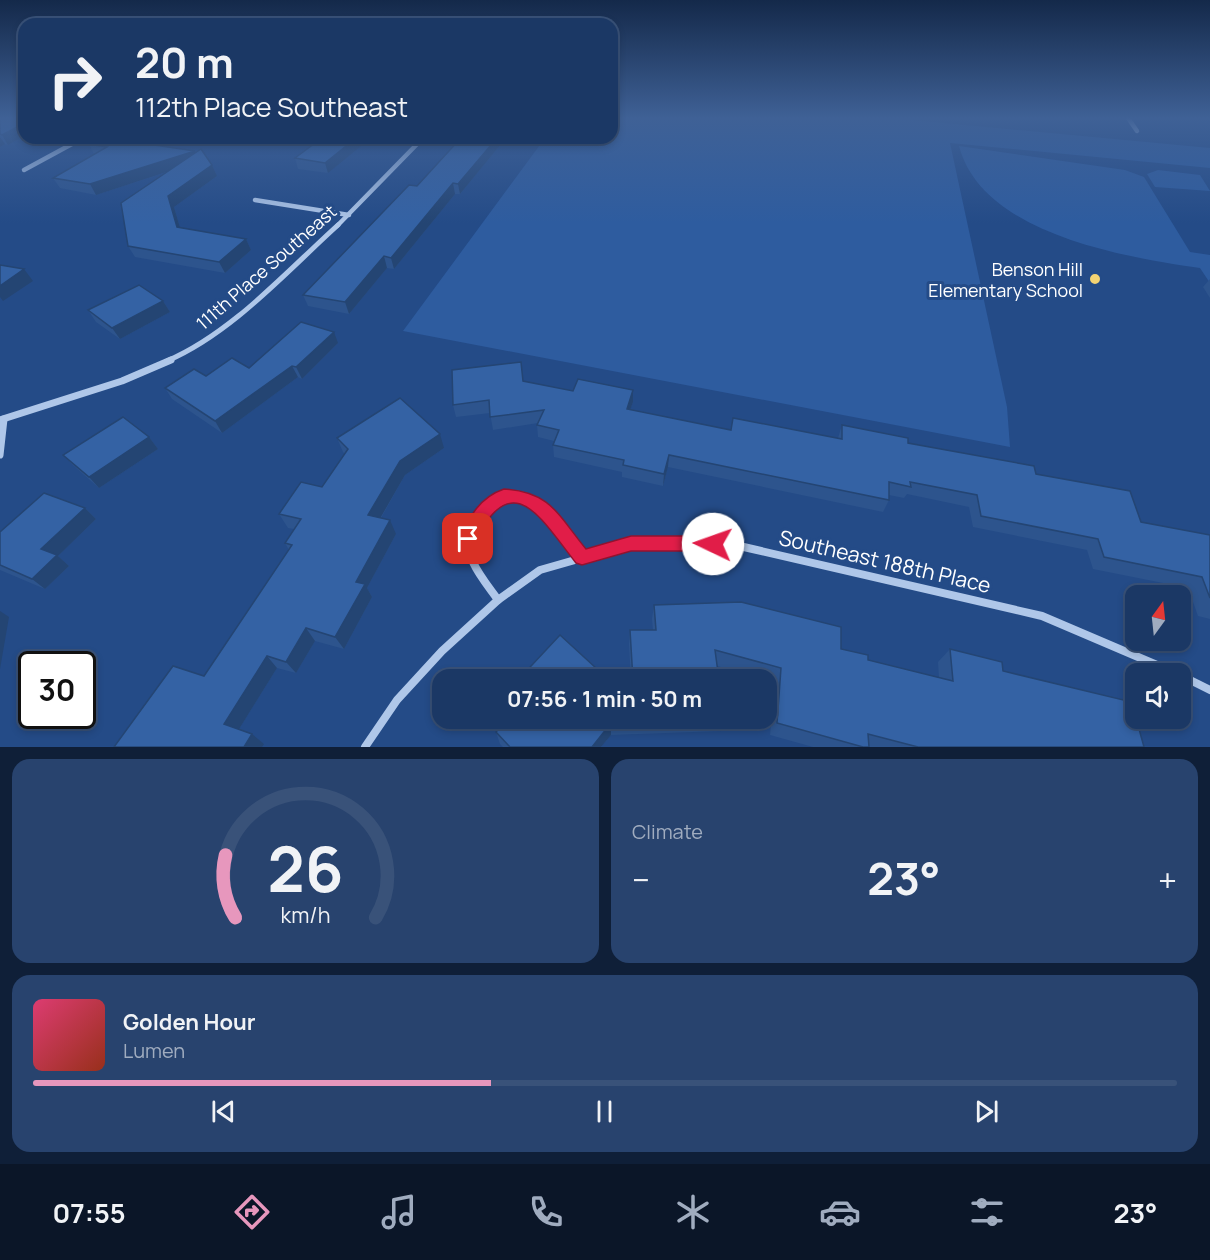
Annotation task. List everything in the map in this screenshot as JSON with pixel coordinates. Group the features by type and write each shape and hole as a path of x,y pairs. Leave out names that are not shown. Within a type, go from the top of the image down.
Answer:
{"street":[{"path":"24,170 56,153"},
{"name":"111th Place Southeast","path":"0,454 2,420 122,381 190,351 231,322 349,215 409,153"},
{"path":"255,200 349,215"},
{"path":"498,600 470,556 468,539 474,524 488,506 504,496 524,497 540,505 582,558"},
{"name":"Southeast 188th Place","path":"365,747 397,700 442,651 498,600 540,570 631,544 691,542 735,545 1042,616 1153,663"},
{"name":"Southeast 188th Place","path":"1191,680 1210,690"}],"shaded area":[{"path":"534,153 952,153 1007,407 1010,447 403,331"},
{"path":"962,153 1006,153 1125,170 1144,177 1190,252 1210,255 1210,283 1200,268 1134,257 1060,236 1025,220 996,201 973,176"},
{"path":"1053,153 1210,153 1210,168"},
{"path":"1158,170 1200,175 1210,191 1155,187 1147,174"}],"building":[{"path":"97,153 189,153 90,184 53,178"},
{"path":"195,153 204,153 212,165 168,196 177,227 246,239 219,262 128,246 121,203"},
{"path":"302,153 338,153 325,163 295,158"},
{"path":"447,153 484,153 458,184 453,183 391,258 384,256 345,302 303,295 409,185 417,186"},
{"path":"0,265 24,269 0,286"},
{"path":"139,285 163,301 112,328 88,310"},
{"path":"301,322 334,332 296,367 292,366 215,421 165,388 194,369 206,376 232,358 249,368"},
{"path":"521,362 523,381 573,391 578,379 633,390 627,409 731,430 733,418 842,439 842,425 908,438 908,443 1034,466 1036,474 1130,491 1141,522 1210,535 1210,598 1202,577 1104,557 1098,539 981,516 977,495 910,482 911,487 889,482 889,500 669,455 664,474 623,465 624,460 553,445 559,430 537,425 544,410 490,417 489,400 453,405 452,370"},
{"path":"400,398 440,434 400,461 368,515 390,520 356,582 365,584 335,637 306,628 286,662 267,656 224,724 252,734 244,747 114,747 173,666 204,676 292,545 285,543 301,519 279,514 301,482 322,487 348,449 337,438"},
{"path":"123,417 149,437 89,477 63,455"},
{"path":"44,493 85,508 41,549 57,555 32,579 0,565 0,532"},
{"path":"741,602 841,627 841,649 868,655 868,660 953,681 950,649 1002,662 1003,671 1125,700 1125,729 1139,729 1144,747 918,747 868,734 869,747 863,747 777,723 781,668 715,650 718,669 632,669 630,630 656,630 654,605"},
{"path":"560,635 597,669 528,669"},
{"path":"499,729 606,729 592,747 510,747 496,732"}],"place":[{"name":"Benson Hill Elementary School","path":"1095,279"}],"route":[{"path":"468,539 474,524 488,506 504,496 524,497 540,505 582,558 631,544 691,542 713,544"}]}
